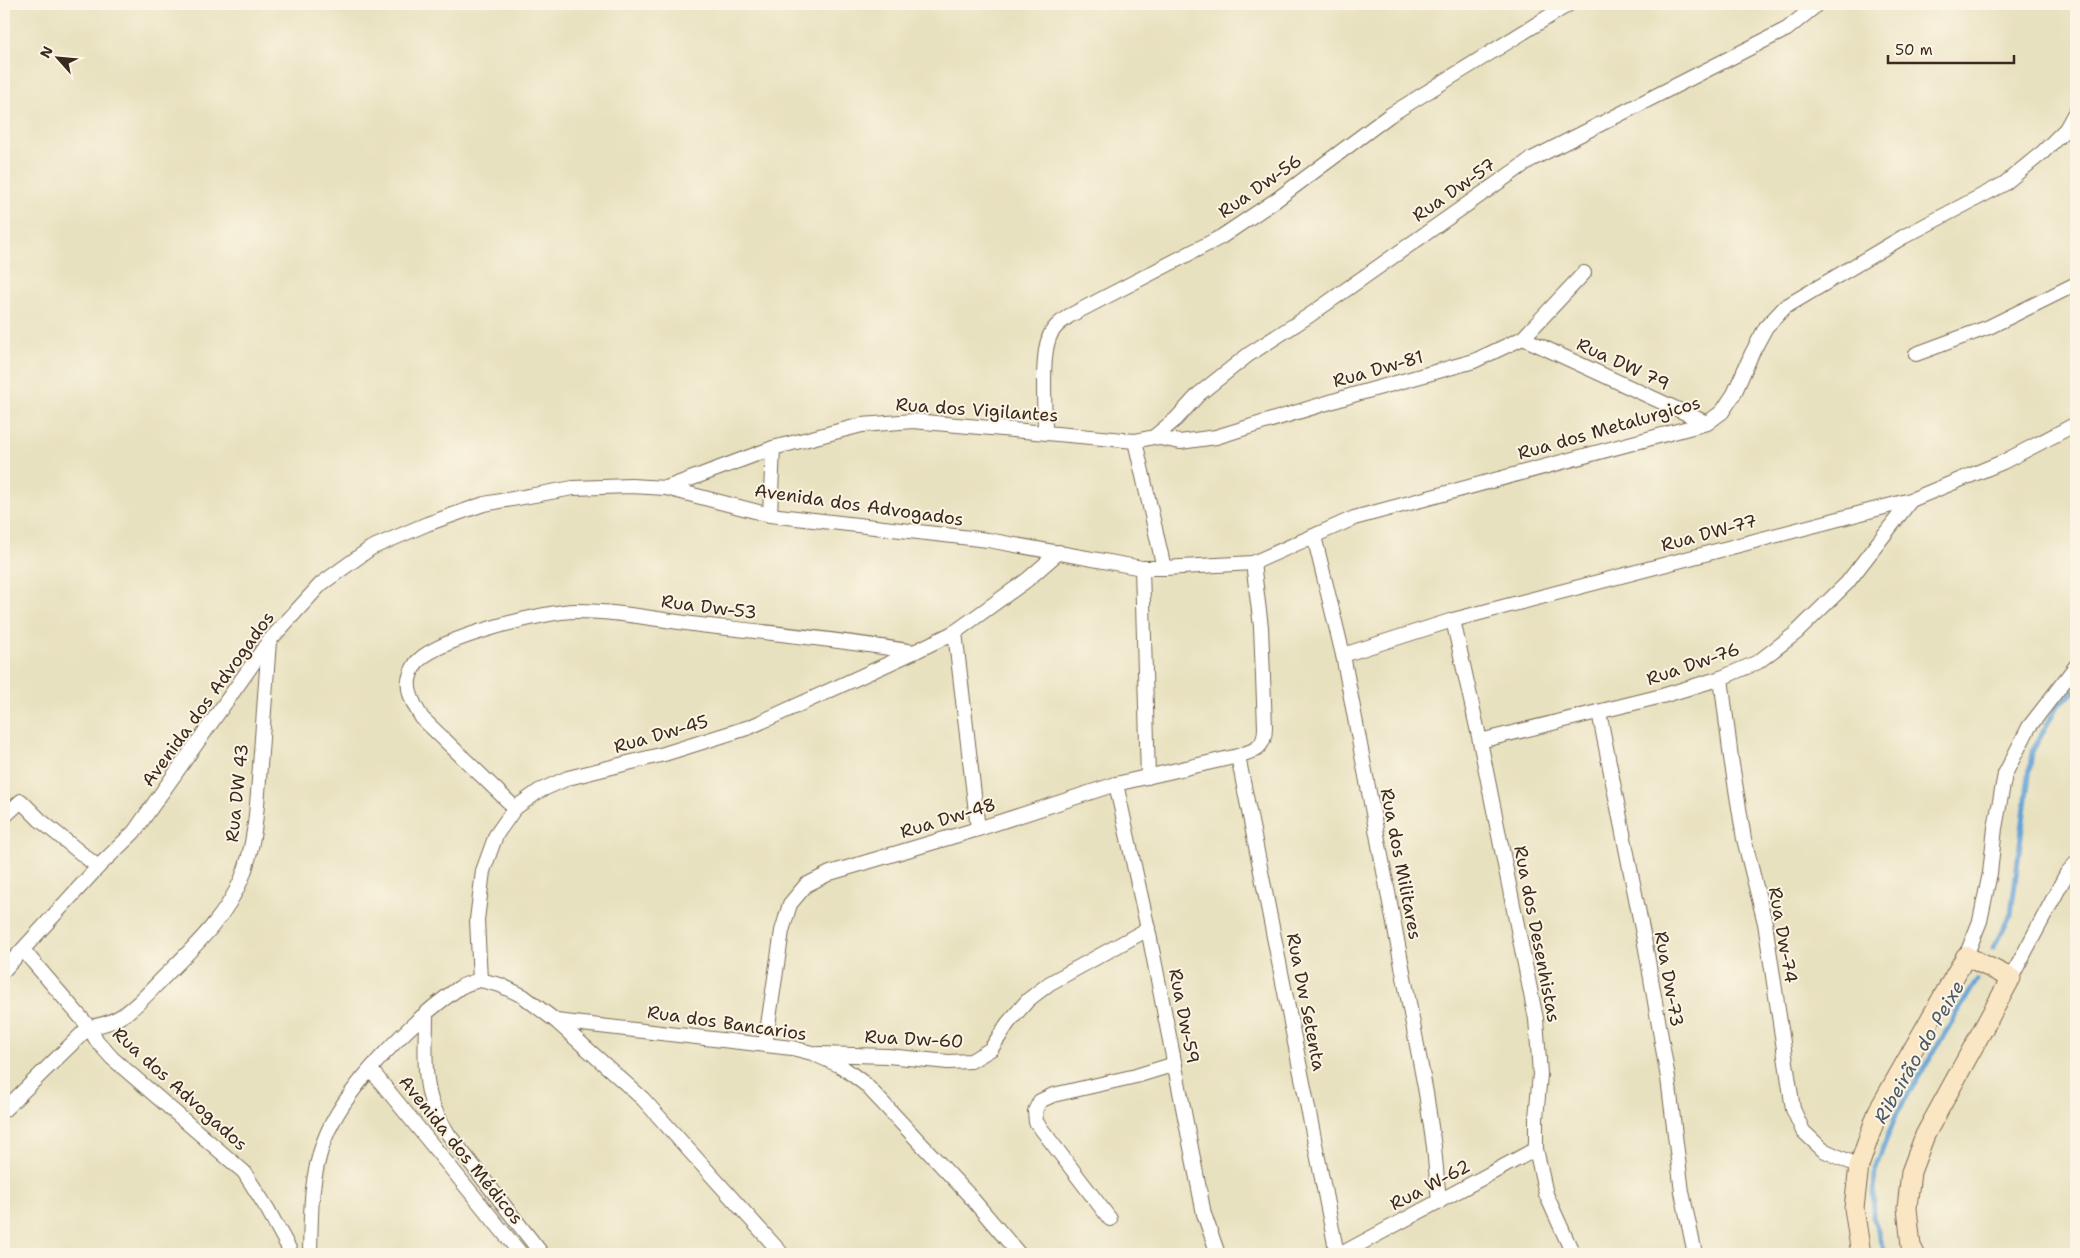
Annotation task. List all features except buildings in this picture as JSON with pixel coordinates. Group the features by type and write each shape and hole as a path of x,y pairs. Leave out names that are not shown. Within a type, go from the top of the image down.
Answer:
{"street":[{"name":"Rua Dw-56","path":"1044,432 1046,352 1049,338 1056,326 1069,316 1221,237 1276,200 1390,115 1568,4"},
{"name":"Rua Dw-57","path":"1135,441 1154,437 1199,394 1248,355 1310,315 1530,160 1787,29 1816,4"},
{"name":"Rua dos Metalurgicos","path":"1253,562 1354,518 1373,512 1708,423 1722,412 1734,394 1766,327 1785,307 1903,237 2004,184 2043,152 2066,129 2076,110"},
{"name":"Rua Dw-81","path":"1154,437 1180,442 1216,437 1353,395 1474,361 1523,338 1584,273"},
{"path":"1916,354 1989,327 2076,284"},
{"name":"Rua DW 79","path":"1523,338 1708,423"},
{"name":"Rua dos Vigilantes","path":"666,488 773,448 862,425 914,421 1135,441"},
{"name":"Rua DW-77","path":"1343,655 1453,620 1911,500 2003,462 2076,424"},
{"path":"1135,441 1164,568"},
{"path":"770,515 773,448"},
{"name":"Avenida dos Advogados","path":"4,970 98,867 134,832 269,642 321,584 371,548 427,524 484,504 573,488 631,486 666,488 770,515 988,540 1142,568 1253,562"},
{"name":"Rua Dw-76","path":"1480,741 1599,712 1721,678 1758,662 1796,633 1847,583 1911,500"},
{"name":"Rua dos Militares","path":"1314,536 1343,655 1426,1092 1439,1202"},
{"name":"Rua Dw-45","path":"480,980 477,920 483,871 496,835 515,808 539,791 568,778 664,754 750,727 914,652 955,632 1027,580 1059,552"},
{"name":"Rua Dw-48","path":"765,1045 782,930 790,904 806,885 830,873 978,829 1116,784 1238,756 1256,750 1262,744 1265,736 1265,727 1261,627 1253,562"},
{"path":"1142,568 1148,776"},
{"name":"Rua Dw-53","path":"515,808 422,718 411,701 409,678 418,660 437,649 500,625 538,616 575,611 620,614 914,652"},
{"name":"Rua dos Desenhistas","path":"1453,620 1480,741 1536,1020 1540,1074 1536,1118 1536,1149 1546,1194 1573,1254"},
{"path":"955,632 978,829"},
{"name":"Rua DW 43","path":"89,1027 104,1026 116,1021 134,1008 197,944 222,913 242,879 254,838 269,642"},
{"path":"1861,1254 1854,1208 1859,1166 1878,1112 1966,956 1980,921 1990,873 1995,828 2005,774 2029,726 2076,666"},
{"name":"Rua Dw-74","path":"1721,678 1741,821 1764,923 1793,1109 1803,1131 1823,1150 1859,1166"},
{"name":"Rua Dw-73","path":"1599,712 1647,959 1668,1078 1682,1192 1695,1254"},
{"name":"Rua Dw Setenta","path":"1238,756 1339,1254"},
{"name":"Rua Dw-59","path":"1116,784 1148,929 1204,1214 1218,1254"},
{"path":"4,817 21,801 40,820 98,867"},
{"path":"1915,1254 1912,1246 1907,1208 1911,1172 1926,1135 2067,873 2076,862"},
{"name":"Rua Dw-60","path":"812,1053 888,1056 948,1062 971,1061 991,1049 1008,1023 1028,1000 1050,983 1148,929"},
{"path":"23,950 89,1027"},
{"path":"1966,956 2011,978"},
{"path":"310,1254 311,1195 324,1141 338,1112 371,1070 426,1014 460,987 480,980 500,985 523,996 556,1021 643,1098 782,1254"},
{"name":"Avenida dos Médicos","path":"426,1014 428,1081 431,1099 437,1115 449,1135 542,1254"},
{"name":"Rua dos Bancarios","path":"556,1021 792,1048 812,1053 841,1066 865,1084 968,1194 1019,1254"},
{"name":"Rua dos Advogados","path":"4,1110 89,1027 97,1041 112,1058 244,1172 268,1210 292,1254"},
{"path":"1110,1219 1036,1122 1035,1111 1040,1101 1053,1095 1136,1076 1175,1064"},
{"name":"Avenida dos Médicos","path":"371,1070 521,1254"},
{"name":"Rua W-62","path":"1339,1254 1536,1149"},
{"path":"486,1209 498,1198"}],"waterway":[{"name":"Ribeirão do Peixe","path":"1993,948 2011,914 2032,752 2057,706 2076,690"},
{"name":"Ribeirão do Peixe","path":"1886,1254 1873,1217 1875,1168 1897,1113 1977,980"}]}
